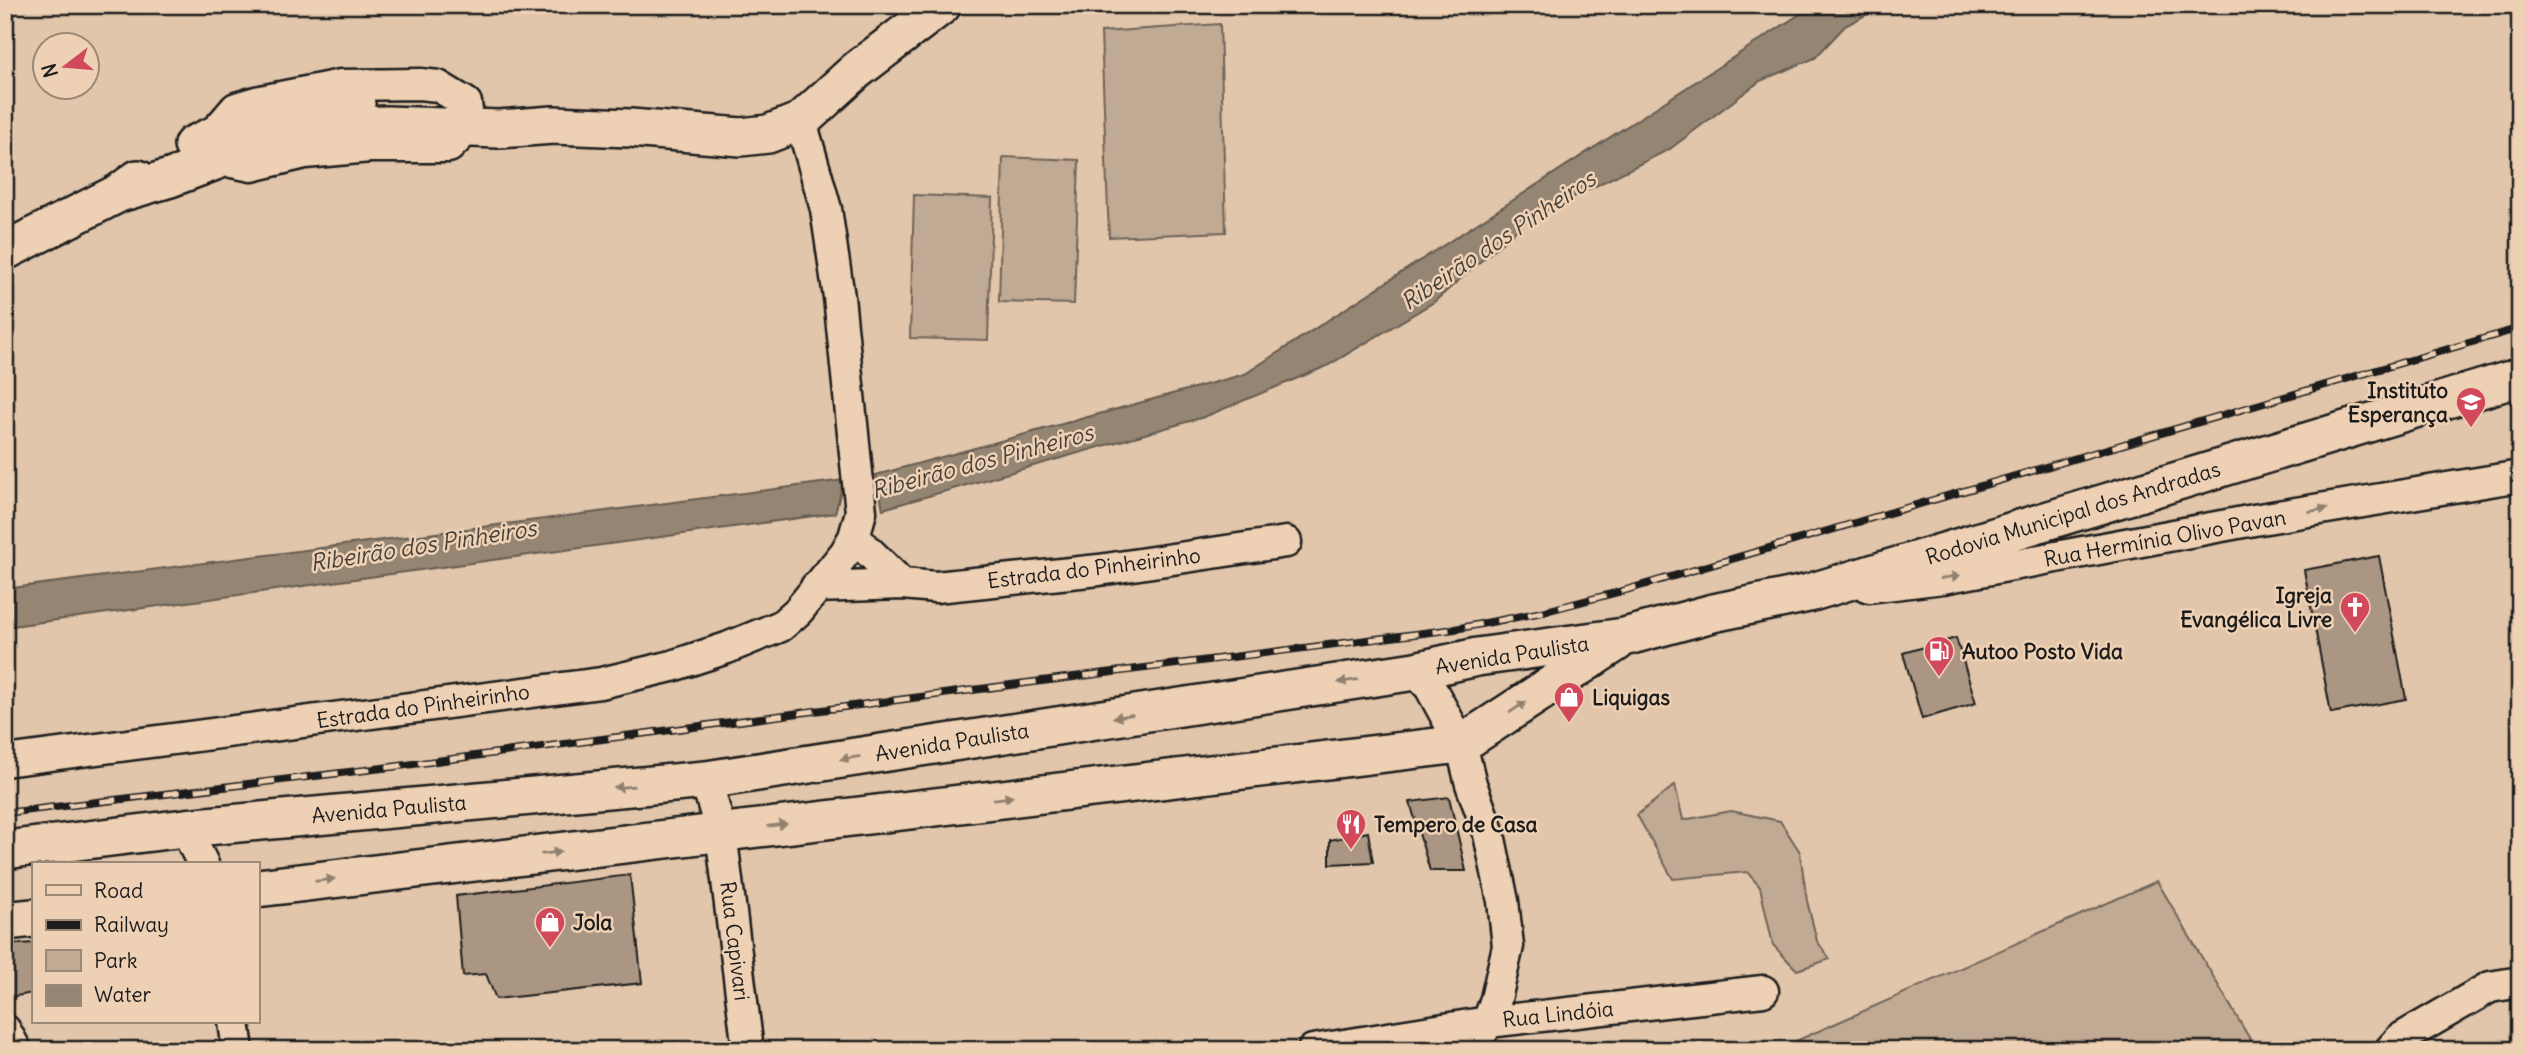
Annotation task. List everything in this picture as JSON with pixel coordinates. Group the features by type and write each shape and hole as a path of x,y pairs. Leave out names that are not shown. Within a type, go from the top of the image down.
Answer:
{"main road":[{"path":"5,251 119,193 171,154 223,149 305,121 343,116 410,100 459,111 503,108 553,125 741,137 768,134 801,121 857,70 942,5"},
{"name":"Rodovia Municipal dos Andradas","path":"1624,638 1713,613 1809,593 2520,377"},
{"name":"Avenida Paulista","path":"5,850 185,828 706,780 1415,671 1477,657 1624,638"},
{"name":"Avenida Paulista","path":"259,888 1461,744 1624,638"},
{"path":"5,921 32,918"}],"street":[{"path":"420,84 438,86 459,111 446,147 357,148 305,153 256,165 223,149 236,108 318,88 420,84"},
{"path":"801,121 826,209 839,297 858,463 858,524 902,583"},
{"name":"Rua Hermínia Olivo Pavan","path":"1809,593 1943,578 2254,520 2520,475"},
{"name":"Estrada do Pinheirinho","path":"5,761 601,682 672,666 781,626 798,611 845,553 858,524"},
{"name":"Estrada do Pinheirinho","path":"816,587 902,583 936,587 1099,570 1286,542"},
{"path":"1415,671 1430,687 1461,744 1471,784 1489,834 1503,901 1508,946 1496,999 1488,1022 1472,1050"},
{"name":"Rua Capivari","path":"706,780 721,832 748,1050"},
{"path":"185,828 203,862"},
{"path":"2390,1050 2400,1039 2490,987 2520,982"},
{"name":"Rua Lindóia","path":"1313,1050 1488,1022 1763,991"},
{"path":"234,1024 238,1050"},
{"path":"5,1030 16,1050"}],"green space":[{"path":"1220,24 1226,232 1109,237 1101,32"},
{"path":"1003,157 1079,160 1074,304 999,302"},
{"path":"914,195 992,198 988,340 910,338"},
{"path":"1675,785 1683,820 1731,811 1780,821 1800,852 1807,901 1817,941 1830,959 1797,970 1773,945 1760,887 1747,872 1673,879 1637,815"},
{"path":"2157,881 2254,1046 2262,1050 1778,1049"}],"water":[{"name":"Ribeirão dos Pinheiros","path":"1814,5 1884,5 1845,26 1815,58 1760,81 1670,149 1529,219 1434,302 1327,366 1204,417 883,509 876,475 1245,374"},
{"name":"Ribeirão dos Pinheiros","path":"844,480 835,513 5,627 5,589"}],"building":[{"name":"Igreja Evangélica Livre","path":"2379,556 2406,699 2331,713 2304,570"},
{"name":"Autoo Posto Vida","path":"1956,638 1976,703 1922,719 1903,653"},
{"path":"1449,797 1466,871 1430,871 1410,802"},
{"name":"Tempero de Casa","path":"1368,832 1373,862 1330,864 1330,840"},
{"name":"Jola","path":"630,875 642,983 496,999 486,974 463,976 456,896"},
{"path":"32,943 32,993 5,998 5,945"}],"railway":[{"path":"5,813 391,767 1455,629 1542,612 1626,590 2520,328"}],"place":[{"name":"Instituto Esperança","path":"2471,429"},
{"name":"Igreja Evangélica Livre","path":"2355,634"},
{"name":"Autoo Posto Vida","path":"1939,678"},
{"name":"Liquigas","path":"1569,724"},
{"name":"Tempero de Casa","path":"1351,851"},
{"name":"Jola","path":"550,949"}]}
